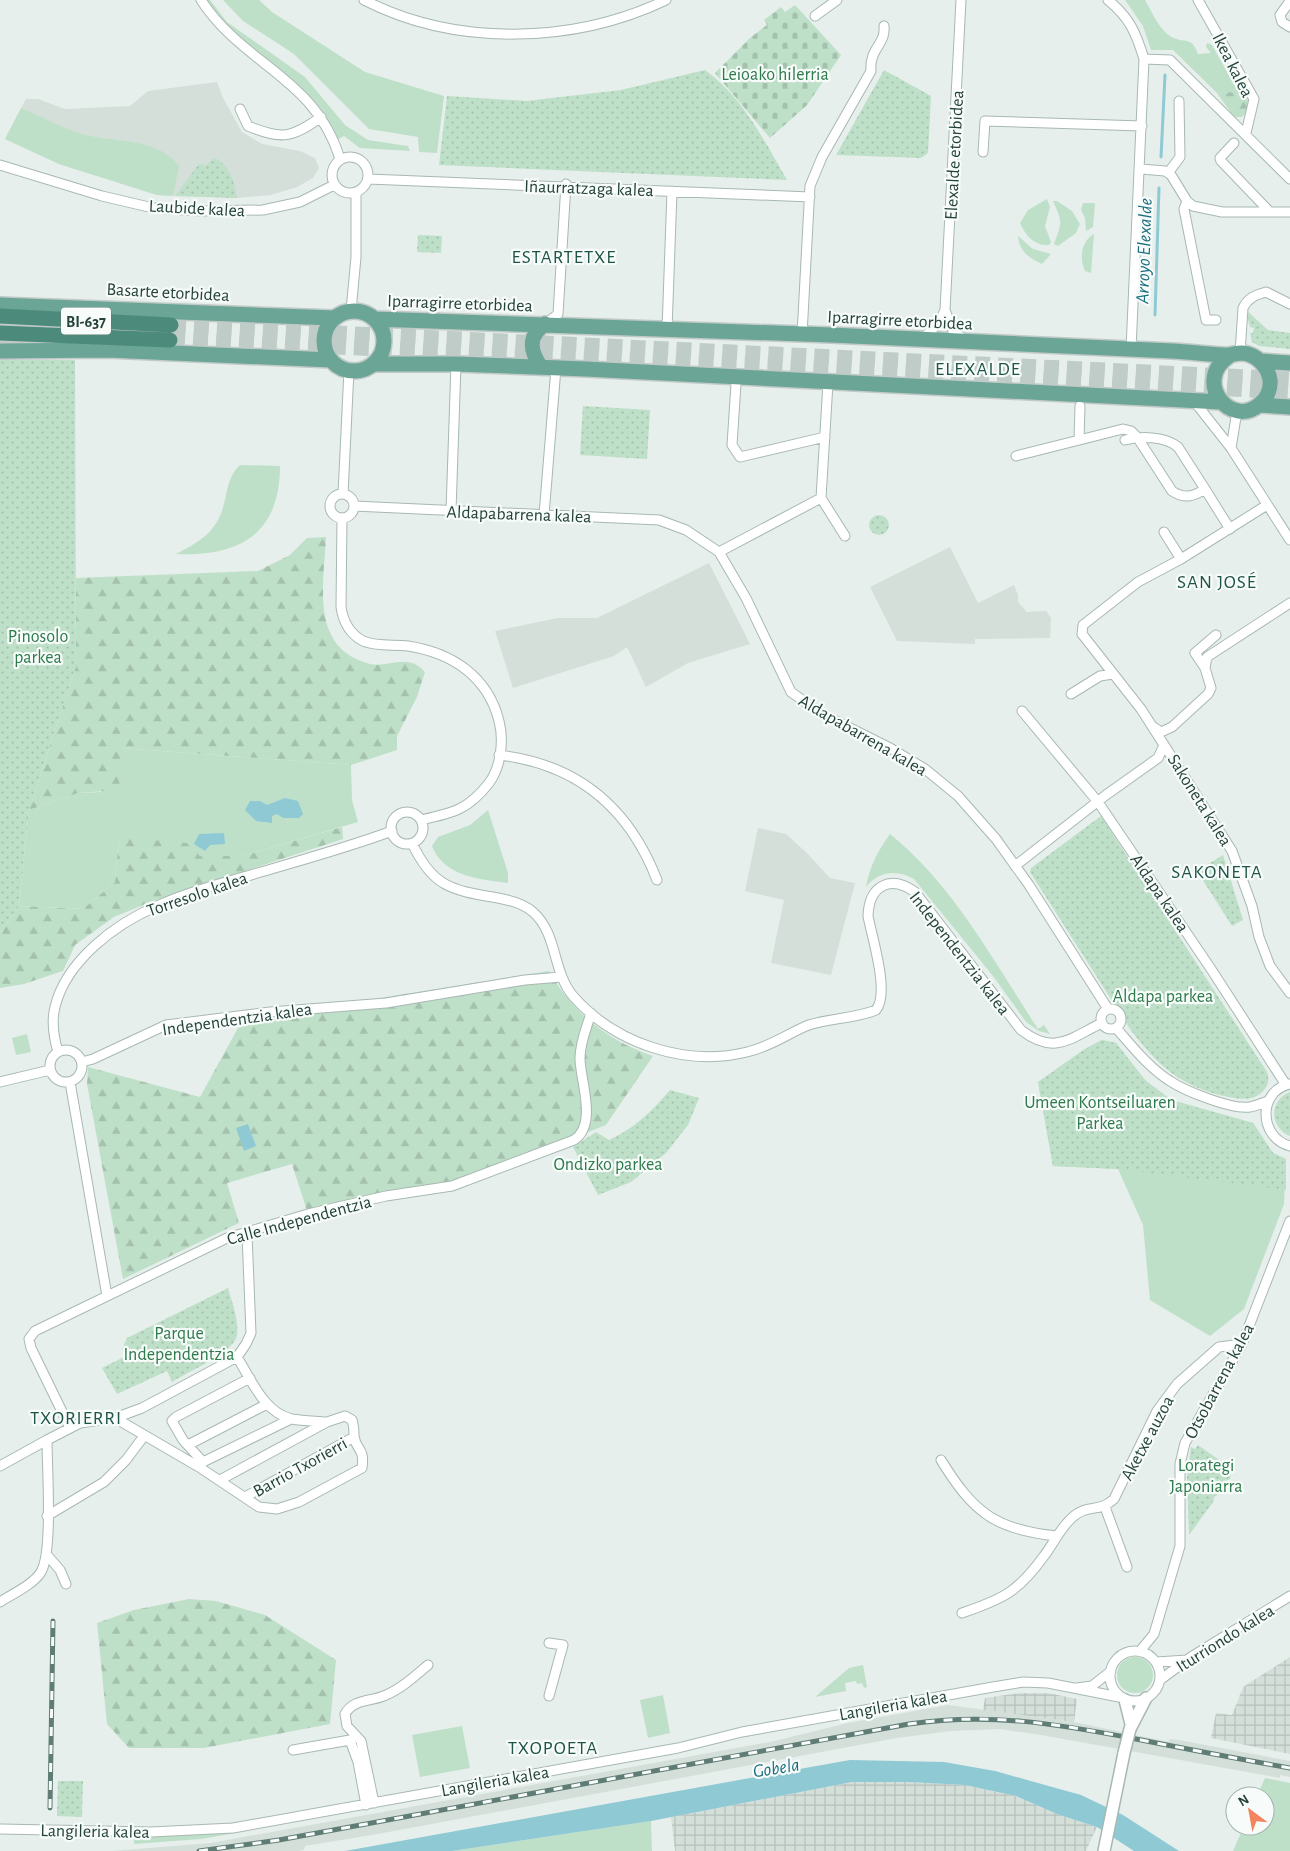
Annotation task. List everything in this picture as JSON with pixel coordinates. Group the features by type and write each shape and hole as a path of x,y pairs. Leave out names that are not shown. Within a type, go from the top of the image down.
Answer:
{"highway":[{"name":"BI-637","path":"0,316 170,333 0,332"}],"main road":[{"name":"Basarte etorbidea","path":"0,305 334,318"},
{"path":"351,311 362,312 374,319 383,335 384,346 380,356 373,364 362,370 349,370 339,367 330,360 325,350 324,339 326,329 334,318 351,311"},
{"name":"Iparragirre etorbidea","path":"374,319 967,341 1234,354 1252,356 1260,361 1290,363"},
{"path":"545,324 535,333 531,345 534,357 556,368"},
{"path":"0,351 108,350 330,360"},
{"path":"1221,402 1216,393 1214,377 1219,365 1234,354"},
{"path":"373,364 456,364 556,368 1221,402 1237,411 1249,410 1260,405 1266,398 1270,383 1269,374 1260,361"},
{"path":"1260,405 1290,406"}],"street":[{"path":"201,0 226,32 289,82 321,117 335,142 340,159"},
{"path":"364,0 413,20 462,31 509,34 557,32 604,22 650,8 666,0"},
{"path":"815,16 837,0"},
{"name":"Elexalde etorbidea","path":"961,0 945,310 953,331 967,341"},
{"path":"1108,0 1119,9 1134,28 1144,60 1141,169 1131,349"},
{"name":"Ikea kalea","path":"1198,0 1254,99 1246,133"},
{"path":"1290,1 1280,15 1282,22 1290,27"},
{"path":"802,334 810,186 816,171 871,71 870,59 885,34 884,26"},
{"path":"1144,60 1170,60 1246,133 1290,179"},
{"path":"1170,174 1180,157 1179,101"},
{"path":"240,109 248,126 268,134 286,136 302,131 321,117"},
{"path":"983,152 986,121 1142,126"},
{"path":"1234,143 1220,158 1221,161 1269,212"},
{"path":"358,158 367,167 368,179 362,190 356,193 344,193 334,185 332,180 333,168 340,159 358,158"},
{"name":"Laubide kalea","path":"0,165 153,208 202,211 263,210 300,202 334,185"},
{"path":"1141,169 1170,174 1187,201 1193,206 1222,212 1290,212"},
{"name":"Iñaurratzaga kalea","path":"368,179 810,197"},
{"path":"566,186 558,314 570,326"},
{"path":"667,330 672,191"},
{"path":"351,311 356,240 356,193"},
{"path":"1187,201 1184,209 1206,320 1216,320"},
{"path":"1234,354 1243,308 1246,302 1255,295 1266,292 1290,304"},
{"path":"922,339 939,323 945,310"},
{"path":"545,324 558,314"},
{"path":"451,511 456,364"},
{"path":"544,515 556,368"},
{"path":"344,494 349,370"},
{"path":"828,383 821,498 845,536"},
{"path":"736,384 732,445 740,457 825,437"},
{"path":"1194,401 1231,448 1290,540"},
{"path":"1079,440 1080,406"},
{"path":"1231,448 1237,411"},
{"path":"1016,456 1123,429 1131,431 1137,437 1172,491 1181,497 1194,496 1205,489"},
{"path":"1125,440 1137,437 1171,442 1178,447 1230,529"},
{"path":"344,494 350,497 354,506 349,516 342,518 335,516 330,505 336,495 344,494"},
{"path":"719,552 821,498"},
{"path":"1015,866 1158,758 1164,745 1114,674 1082,634 1083,625 1132,587 1181,559 1267,505"},
{"name":"Aldapabarrena kalea","path":"354,506 659,520 686,530 719,552 746,598 791,692 822,714 890,748 925,769 958,796 996,839 1015,866 1108,1010"},
{"path":"342,518 341,607 343,618 351,631 363,640 373,644 409,646 431,652 459,664 474,675 487,690 502,733 499,755 492,779 479,796 452,814 421,820"},
{"path":"1164,532 1181,559"},
{"path":"1152,726 1162,732 1172,727 1210,690 1205,668 1207,657 1290,603"},
{"path":"1205,668 1194,653 1216,635"},
{"path":"1070,694 1100,676 1114,674"},
{"name":"Aldapa kalea","path":"1022,711 1098,802 1288,1084"},
{"name":"Sakoneta kalea","path":"1164,745 1232,851 1252,906 1259,937 1270,966 1290,994"},
{"path":"499,755 554,768 592,788 627,824 646,854 656,880"},
{"path":"1158,758 1174,759"},
{"path":"403,812 413,813 421,820 423,825 421,835 412,843 403,844 398,842 392,831 394,818 403,812"},
{"name":"Torresolo kalea","path":"58,1052 53,1022 55,1008 65,984 88,953 124,924 158,905 392,831"},
{"name":"Independentzia kalea","path":"412,843 420,861 435,878 457,891 503,899 532,911 550,936 561,977 572,995 619,1035 650,1047 683,1055 724,1057 749,1052 783,1039 807,1026 876,1010 881,1004 882,987 868,916 869,904 875,890 898,882 915,892 1021,1030 1032,1038 1055,1044 1070,1041 1102,1023"},
{"name":"Independentzia kalea","path":"82,1062 93,1059 166,1025 270,1012 369,1004 561,977"},
{"path":"1114,1009 1120,1014 1121,1020 1116,1028 1109,1029 1102,1023 1103,1013 1108,1010 1114,1009"},
{"name":"Calle Independentzia","path":"70,1428 31,1348 29,1339 35,1331 227,1238 247,1234 256,1228 308,1214 386,1196 452,1186 574,1140 582,1132 586,1114 580,1058 582,1041 592,1013"},
{"path":"1116,1028 1144,1060 1170,1082 1216,1100 1249,1107 1265,1120"},
{"path":"71,1051 82,1062 79,1076 70,1082 56,1080 50,1070 51,1059 58,1052 71,1051"},
{"path":"0,1082 50,1070"},
{"path":"70,1082 106,1296"},
{"path":"1288,1084 1276,1090 1268,1101 1265,1120 1268,1130 1275,1138 1290,1146"},
{"path":"1249,1107 1268,1101"},
{"name":"Otsobarrena kalea","path":"1140,1651 1154,1634 1180,1546 1182,1455 1189,1436 1242,1344 1290,1221"},
{"path":"0,1466 80,1423 114,1418 142,1408 237,1357 251,1333 247,1234"},
{"name":"Aketxe auzoa","path":"1105,1507 1114,1499 1157,1411 1177,1384 1219,1347 1242,1344"},
{"name":"Barrio Txorierri","path":"237,1357 275,1412 291,1419 327,1422"},
{"name":"Barrio Txorierri","path":"201,1465 173,1426 172,1421 176,1417 250,1378"},
{"path":"188,1445 268,1404"},
{"name":"Barrio Txorierri","path":"114,1418 144,1436 201,1465 220,1480 259,1507 277,1509 299,1502 362,1468 364,1456 354,1438 355,1429 352,1420 345,1416 327,1422 220,1480"},
{"path":"201,1465 291,1419"},
{"path":"47,1516 104,1482 126,1460 144,1436"},
{"name":"Barrio Txorierri","path":"245,1497 354,1438"},
{"path":"0,1602 33,1581 40,1573 47,1554 48,1440"},
{"path":"941,1460 960,1491 994,1520 1027,1533 1057,1536"},
{"path":"962,1613 1001,1600 1024,1582 1074,1516 1087,1509 1105,1507 1127,1567"},
{"path":"47,1554 60,1570 66,1584"},
{"name":"Iturriondo kalea","path":"1160,1680 1187,1660 1290,1596"},
{"path":"549,1643 563,1645 549,1696"},
{"path":"1122,1698 1132,1701 1146,1698 1152,1694 1160,1680 1158,1662 1151,1654 1140,1651 1127,1652 1120,1656 1111,1671 1112,1687 1122,1698 1130,1726"},
{"path":"1158,1662 1187,1660"},
{"path":"370,1804 361,1741 348,1726 345,1714 356,1703 378,1699 395,1691 428,1665"},
{"name":"Langileria kalea","path":"1075,1688 1092,1686 1111,1671"},
{"name":"Langileria kalea","path":"0,1829 152,1832 233,1828 678,1748 742,1732 1023,1682 1048,1683 1122,1698"},
{"path":"1104,1851 1130,1726 1146,1698"},
{"path":"294,1750 350,1740 370,1804"}],"shaded area":[{"path":"217,82 223,98 242,132 262,144 300,151 315,158 319,168 313,178 297,187 271,195 237,198 157,195 59,164 5,139 26,99 38,99 65,109 130,106 148,91"},
{"path":"950,547 978,603 1014,585 1018,595 1018,602 1027,612 1046,611 1051,618 1050,638 975,639 975,644 897,641 870,587"},
{"path":"709,563 750,644 688,663 646,687 627,647 614,656 513,688 495,631 558,618 597,618"},
{"path":"758,828 786,834 830,878 855,883 831,975 771,963 784,900 745,891"},
{"path":"1290,1657 1290,1754 1211,1738 1216,1713 1232,1715 1243,1687"},
{"path":"1019,1693 1048,1693 1077,1699 1074,1722 983,1710 985,1698"},
{"path":"948,1705 1074,1722 1169,1742 1169,1739 1179,1740 1290,1761 1290,1777 1280,1775 1280,1778 1000,1729 951,1731 897,1738 305,1846 304,1850 299,1851 112,1851 211,1843 770,1742 848,1723"},
{"path":"852,1782 965,1785 1016,1796 1057,1814 1097,1827 1086,1851 675,1851 671,1817"}],"green space":[{"path":"204,0 210,0 227,22 305,77 345,125 368,140 408,146 410,151 360,148 344,136 337,140 316,105 237,38"},
{"path":"223,0 259,0 272,12 365,72 444,96 437,153 419,152 418,137 369,129 294,54 243,21"},
{"path":"1125,0 1145,0 1162,29 1175,39 1193,44 1198,54 1211,53 1206,47 1207,43 1212,45 1235,86 1236,92 1217,93 1173,50 1151,50 1143,26"},
{"name":"Leioako hilerria","path":"795,5 841,55 807,105 770,138 715,73 750,38 767,25 764,20 781,7 785,12"},
{"path":"705,70 718,80 752,120 787,180 439,165 447,96 526,101 621,90"},
{"path":"884,70 931,96 928,153 921,158 836,155"},
{"path":"1235,86 1241,87 1246,94 1248,102 1247,110 1242,117 1234,117 1217,93 1235,92"},
{"path":"21,108 78,133 146,145 170,156 179,166 173,196 157,195 59,164 5,139"},
{"path":"214,158 224,164 230,174 237,198 175,196 199,164 206,165"},
{"path":"1047,199 1050,207 1045,226 1051,242 1049,245 1044,245 1031,239 1020,223 1028,210"},
{"path":"1053,201 1057,201 1072,211 1080,224 1076,233 1058,246 1054,244 1060,222"},
{"path":"1083,203 1095,203 1093,227 1086,231 1085,218 1081,210"},
{"path":"1094,234 1091,273 1085,271 1082,251 1086,241"},
{"path":"418,235 442,236 441,253 417,252"},
{"path":"1018,236 1033,249 1051,254 1042,264 1037,262 1020,246"},
{"path":"1245,309 1268,330 1290,333 1290,349 1259,346 1252,342 1250,333 1253,333 1254,328 1250,327"},
{"name":"Pinosolo parkea","path":"0,360 75,360 76,666 29,810 19,906 0,933"},
{"path":"583,406 650,410 647,459 580,455"},
{"path":"240,465 280,466 278,490 272,509 263,525 251,537 236,546 198,554 176,554 196,543 212,529 223,509 232,476"},
{"path":"879,515 886,518 889,525 886,532 879,535 872,532 869,525 872,518"},
{"path":"326,537 323,575 324,612 329,630 337,644 351,656 370,664 380,665 407,662 416,664 425,672 417,697 397,736 397,750 351,765 121,748 119,790 78,793 29,810 76,666 76,578 258,571 290,555 307,538"},
{"path":"120,748 351,765 352,800 358,822 242,856 200,856 119,837 115,882 83,909 19,906 29,810 78,793 102,792"},
{"path":"488,810 508,873 508,883 464,875 445,864 432,846 438,837 470,825"},
{"name":"Aldapa parkea","path":"1101,816 1267,1072 1267,1086 1257,1096 1242,1099 1212,1093 1184,1081 1161,1064 1130,1029 1030,872 1031,868"},
{"path":"342,827 343,839 153,901 114,917 75,945 63,971 24,984 0,988 0,933 19,906 83,909 115,882 119,837 187,843 200,856 242,856"},
{"path":"890,834 913,854 953,900 1038,1029 1044,1025 1050,1034 1039,1031 1026,1022 993,976 914,879 901,874 888,873 876,878 866,887 875,859"},
{"path":"1223,855 1243,920 1232,926 1197,871"},
{"path":"549,971 558,986 580,1012 593,1023 621,1042 653,1056 606,1125 452,1186 308,1214 292,1164 227,1183 239,1223 123,1279 87,1084 88,1067 200,1097 238,1028 323,1007"},
{"path":"27,1034 31,1052 16,1055 12,1038"},
{"path":"1102,1040 1116,1043 1145,1080 1171,1100 1253,1123 1273,1153 1286,1159 1284,1204 1244,1309 1210,1336 1150,1300 1143,1225 1118,1169 1053,1166 1038,1082 1085,1049"},
{"name":"Umeen Kontseiluaren Parkea","path":"1102,1040 1116,1043 1145,1080 1171,1100 1253,1123 1273,1153 1286,1159 1286,1190 1118,1169 1053,1166 1038,1082 1085,1049"},
{"name":"Ondizko parkea","path":"670,1090 699,1098 688,1125 666,1153 631,1182 598,1195 573,1147 596,1132 609,1140 627,1130 642,1119"},
{"path":"1290,1092 1290,1136 1278,1126 1274,1114 1278,1101"},
{"name":"Parque Independentzia","path":"228,1288 235,1312 237,1335 228,1348 220,1355 172,1382 167,1371 117,1394 102,1368 126,1356 122,1349 127,1338"},
{"name":"Lorategi Japoniarra","path":"1198,1445 1222,1462 1231,1472 1230,1479 1225,1481 1224,1487 1214,1497 1213,1502 1189,1535 1187,1477 1191,1447 1195,1449"},
{"path":"189,1599 216,1601 265,1615 336,1660 330,1724 204,1748 129,1748 107,1724 97,1623 134,1610"},
{"path":"1135,1657 1147,1663 1153,1675 1147,1687 1135,1693 1123,1687 1117,1675 1123,1663"},
{"path":"863,1665 867,1687 864,1688 862,1683 857,1684 856,1681 845,1683 846,1691 815,1697 849,1668"},
{"path":"663,1695 670,1733 648,1738 640,1700"},
{"path":"462,1726 470,1768 420,1777 412,1735"},
{"path":"1265,1778 1290,1783 1290,1851 1233,1851 1240,1836 1275,1836 1275,1786 1261,1786"},
{"path":"58,1781 83,1781 82,1817 57,1816"},
{"path":"651,1821 652,1851 452,1851"},
{"path":"236,1833 201,1839 134,1844 134,1837"}],"water":[{"path":"285,798 298,801 303,814 299,818 283,818 277,814 272,816 272,823 256,821 245,810 250,801 260,801 267,805"},
{"path":"224,833 225,844 210,845 205,851 194,844 199,834"},
{"path":"248,1124 256,1146 244,1151 236,1128"},
{"path":"850,1760 944,1762 995,1771 1081,1795 1123,1815 1179,1851 1134,1851 1097,1827 1057,1814 1016,1796 965,1785 852,1782 651,1821 452,1851 345,1851"}],"waterway":[{"name":"Arroyo Elexalde","path":"1161,157 1165,75"},
{"name":"Arroyo Elexalde","path":"1155,315 1159,188"}],"tunnel":[{"path":"171,325 1290,379"},
{"path":"170,340 784,366 1290,392"}],"railway":[{"path":"50,1808 53,1621"},
{"path":"199,1851 279,1840 909,1724 939,1721 967,1719 1051,1724 1290,1768"}],"district":[{"name":"ESTARTETXE","path":"564,256"},
{"name":"ELEXALDE","path":"978,368"},
{"name":"SAN JOSÉ","path":"1217,581"},
{"name":"SAKONETA","path":"1217,871"},
{"name":"TXORIERRI","path":"76,1417"},
{"name":"TXOPOETA","path":"553,1747"}],"water label":[{"name":"Gobela","path":"776,1767"}]}
